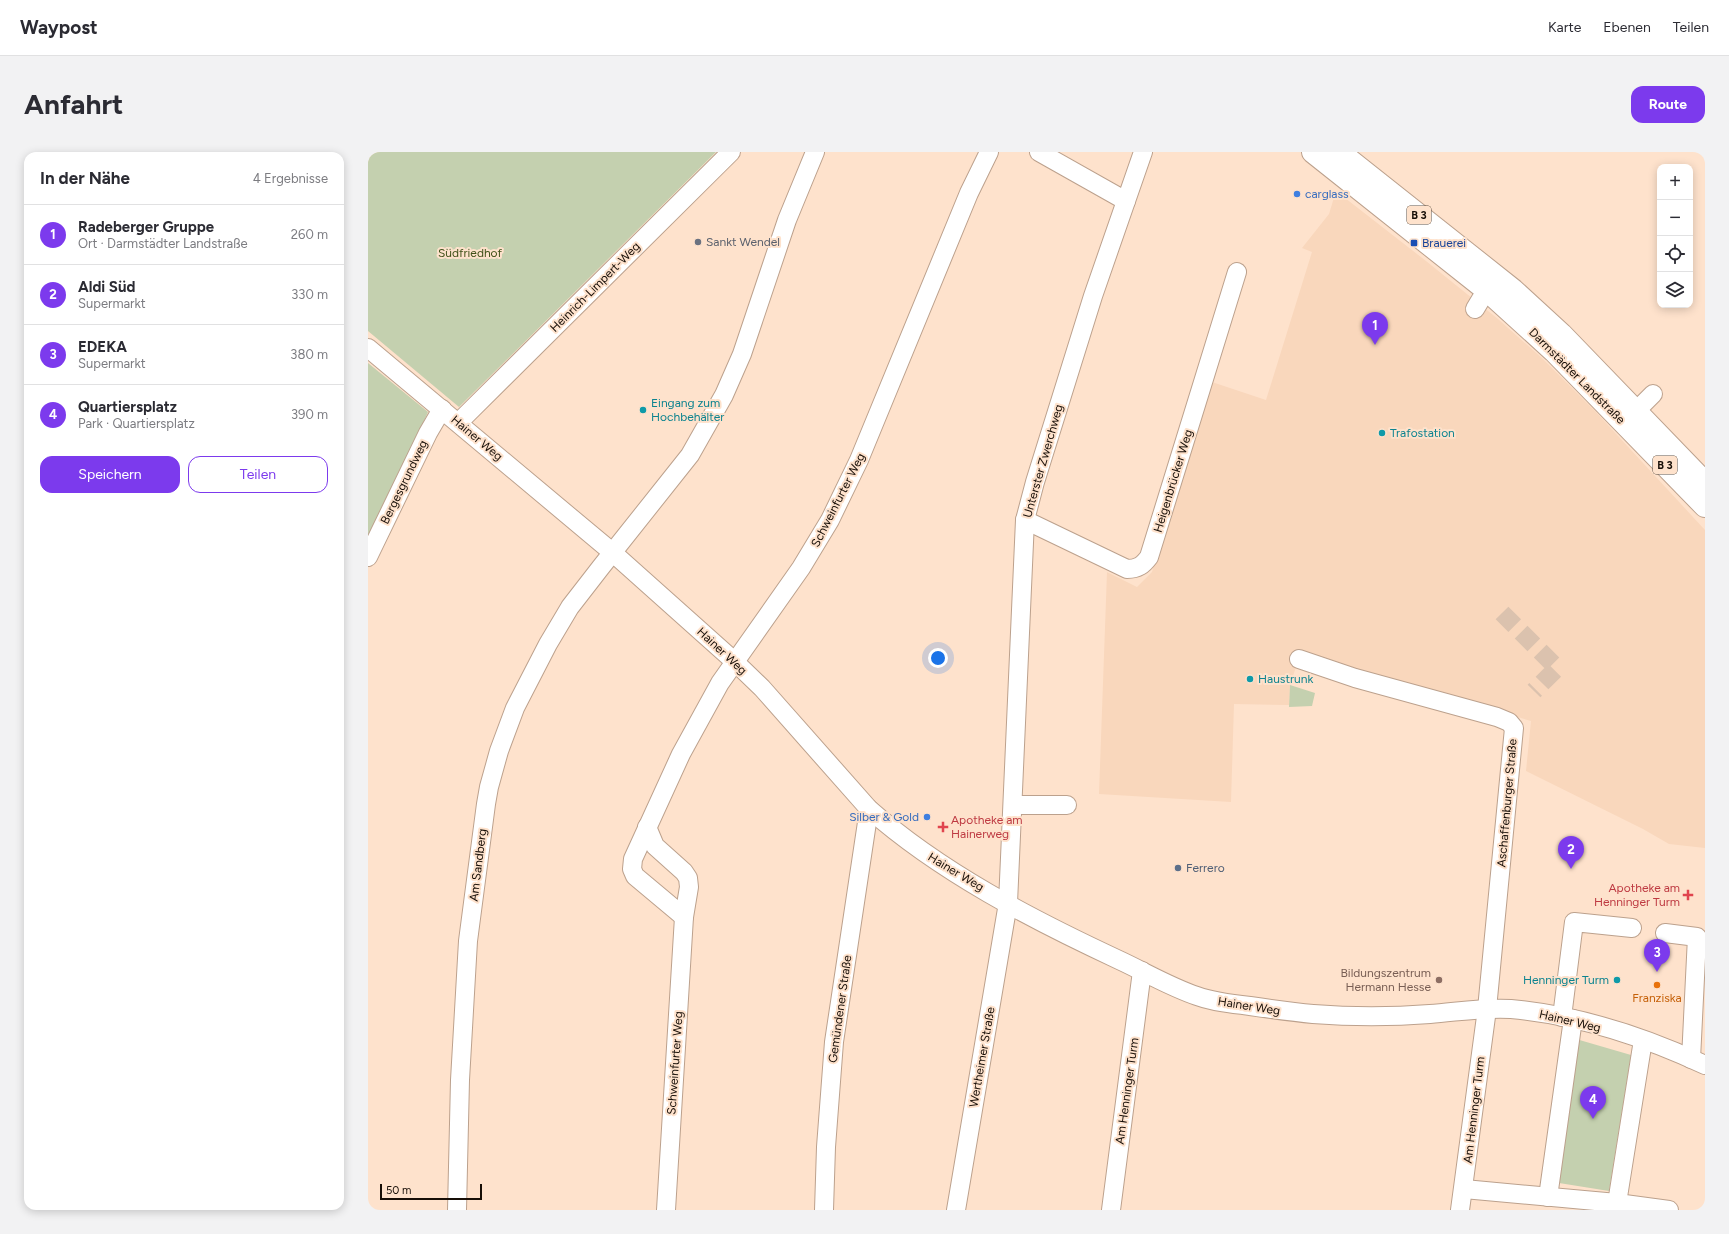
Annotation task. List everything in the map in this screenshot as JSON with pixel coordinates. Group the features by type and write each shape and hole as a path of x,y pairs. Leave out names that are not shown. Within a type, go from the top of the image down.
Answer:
{"main road":[{"name":"Darmstädter Landstraße","path":"1313,152 1487,292 1561,334 1705,506"},
{"name":"Darmstädter Landstraße","path":"1339,152 1464,250 1487,292"},
{"name":"Darmstädter Landstraße","path":"1630,417 1705,483"}],"street":[{"name":"Heinrich-Limpert-Weg","path":"459,422 731,152"},
{"name":"Am Sandberg","path":"457,1210 460,1080 468,941 489,787 506,731 515,708 529,680 570,607 690,455 724,395 742,354 787,220 815,152"},
{"name":"Schweinfurter Weg","path":"684,917 635,876 632,869 633,859 681,754 720,683 734,661 801,568 842,497 859,460 969,193 990,152"},
{"path":"1039,152 1126,200"},
{"name":"Unterster Zwerchweg","path":"1008,903 1025,520 1035,482 1093,296 1143,152"},
{"path":"1441,254 1464,250"},
{"name":"Heigenbrücker Weg","path":"1025,520 1127,569 1135,569 1146,562 1150,557 1237,272"},
{"name":"Hainer Weg","path":"368,348 459,422 612,552 734,661 762,688 869,809 889,827 918,849 947,868 1008,903 1087,945 1158,980 1197,996 1226,1003 1291,1012 1350,1016 1390,1016 1488,1009 1510,1009 1568,1018 1643,1040 1698,1062"},
{"path":"1630,417 1653,394"},
{"name":"Bergesgrundweg","path":"368,557 428,433 442,409"},
{"name":"Aschaffenburger Straße","path":"1299,659 1355,678 1497,717 1512,725 1514,728 1488,1009"},
{"path":"1013,805 1067,805"},
{"name":"Gemündener Straße","path":"824,1210 826,1147 834,1042 869,809"},
{"name":"Schweinfurter Weg","path":"647,827 655,846 684,872 688,878 689,887 684,917 666,1210"},
{"name":"Wertheimer Straße","path":"956,1210 1008,903"},
{"path":"1548,1197 1568,1018 1574,922 1632,928"},
{"path":"1665,933 1698,937 1698,1062"},
{"name":"Am Henninger Turm","path":"1111,1210 1142,971"},
{"name":"Am Henninger Turm","path":"1460,1210 1488,1009"},
{"path":"1617,1203 1643,1040"},
{"path":"1464,1189 1548,1197 1568,1205 1617,1203 1669,1210"}],"shaded area":[{"path":"1336,191 1498,319 1543,359 1595,411 1705,530 1705,848 1669,844 1643,829 1526,771 1531,721 1301,652 1290,685 1289,705 1234,704 1231,802 1099,794 1107,572 1137,587 1152,572 1212,382 1266,400 1312,252 1302,248 1329,214"}],"green space":[{"name":"Südfriedhof","path":"368,152 716,152 459,407 368,331"},
{"path":"368,363 428,412 368,547"},
{"path":"1290,685 1315,693 1312,706 1289,707"},
{"path":"1576,1039 1631,1055 1609,1191 1559,1183"}],"tunnel":[{"path":"1502,613 1557,668 1534,691"}],"place":[{"name":"carglass","path":"1297,194"},
{"name":"Sankt Wendel","path":"698,242"},
{"name":"Brauerei","path":"1414,243"},
{"name":"Radeberger Gruppe","path":"1375,345"},
{"name":"Eingang zum Hochbehälter","path":"643,410"},
{"name":"Trafostation","path":"1382,433"},
{"name":"Haustrunk","path":"1250,679"},
{"name":"Silber & Gold","path":"927,817"},
{"name":"Apotheke am Hainerweg","path":"943,827"},
{"name":"Ferrero","path":"1178,868"},
{"name":"Aldi Süd","path":"1571,869"},
{"name":"Apotheke am Henninger Turm","path":"1688,895"},
{"name":"EDEKA","path":"1657,972"},
{"name":"Bildungszentrum Hermann Hesse","path":"1439,980"},
{"name":"Henninger Turm","path":"1617,980"},
{"name":"Franziska","path":"1657,985"},
{"name":"Quartiersplatz","path":"1593,1119"}]}
